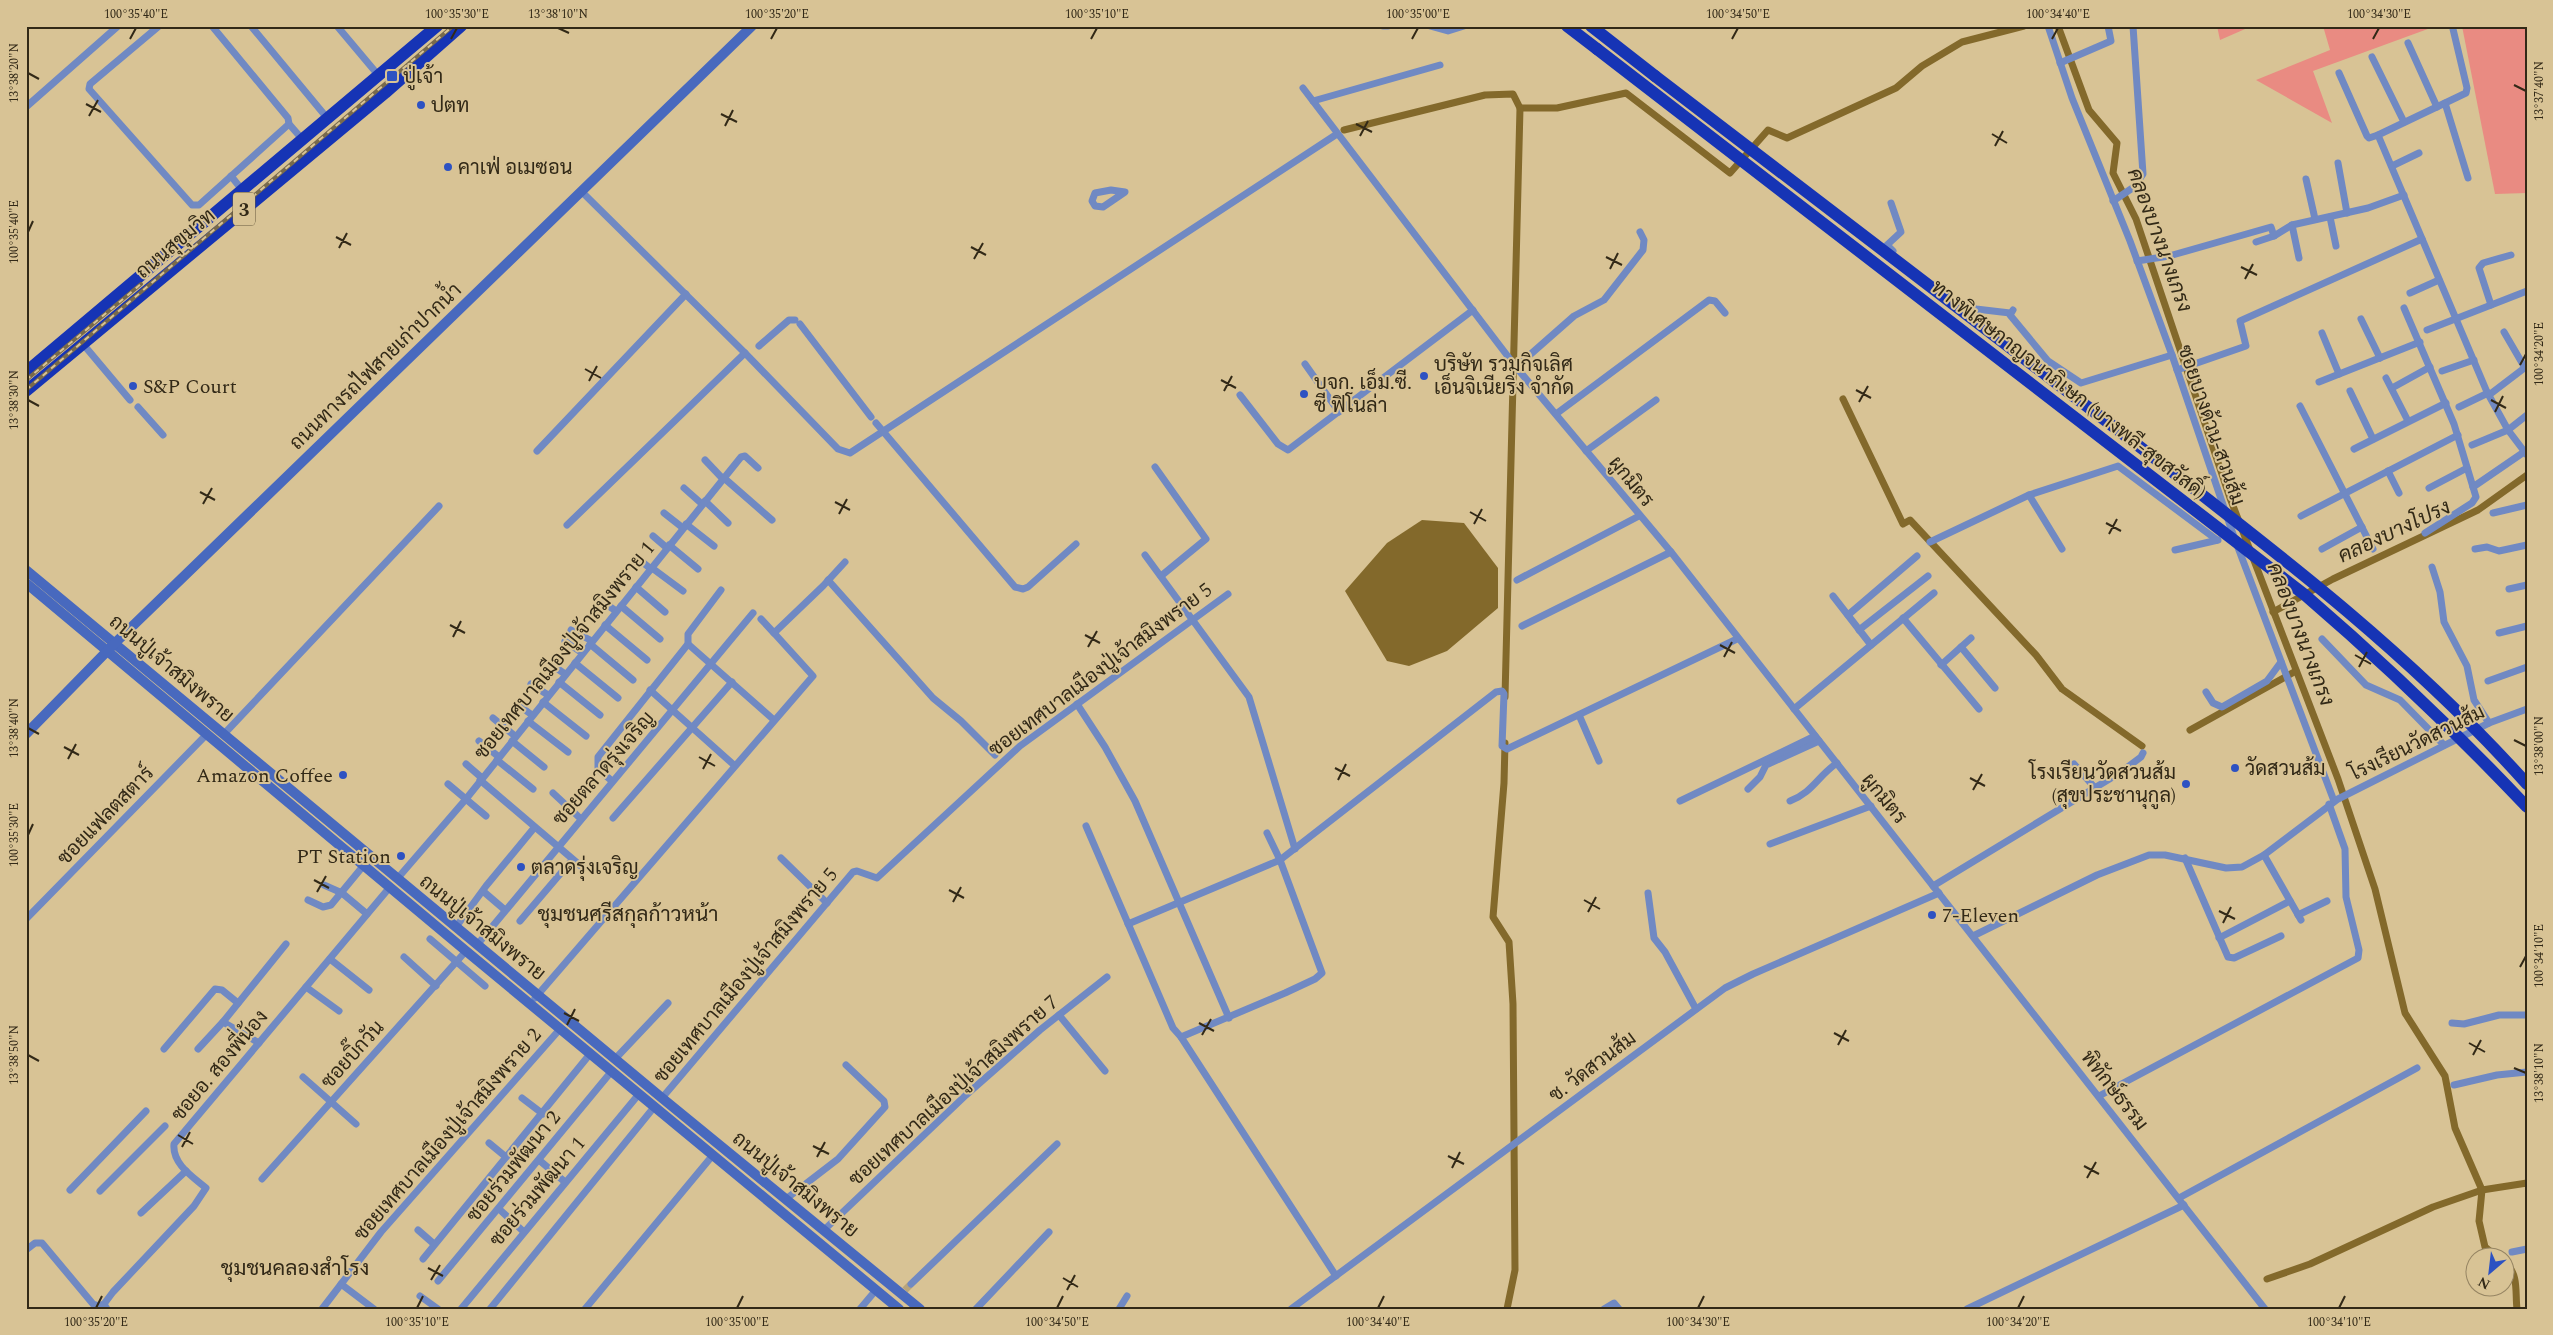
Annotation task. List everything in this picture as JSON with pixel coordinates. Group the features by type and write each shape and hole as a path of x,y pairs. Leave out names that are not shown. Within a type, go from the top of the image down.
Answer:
{"highway":[{"name":"ถนนสุขุมวิท","path":"28,368 380,77 437,26"},
{"name":"ถนนสุขุมวิท","path":"26,391 461,26"},
{"name":"ทางพิเศษกาญจนาภิเษก (บางพลี-สุขสวัสดิ์)","path":"1567,26 2305,595 2400,678 2527,807"},
{"name":"ทางพิเศษกาญจนาภิเษก (บางพลี-สุขสวัสดิ์)","path":"1591,26 1953,302 2317,584 2412,666 2463,716 2527,784"},
{"path":"1604,26 1655,76"},
{"path":"243,191 254,201"}],"main road":[{"name":"ถนนทางรถไฟสายเก่าปากน้ำ","path":"26,734 115,643 752,26"},
{"name":"ถนนปู่เจ้าสมิงพราย","path":"26,570 224,734 364,865 456,927 786,1200 906,1289 920,1309"},
{"name":"ถนนปู่เจ้าสมิงพราย","path":"26,583 207,734 283,791 393,883 466,951 899,1309"},
{"path":"647,1100 658,1095"},
{"path":"724,1165 732,1155"},
{"path":"816,1240 824,1230"}],"street":[{"path":"26,108 118,26"},
{"path":"159,26 90,84 89,88 192,205 198,205 289,124"},
{"path":"212,26 288,118 289,124 303,140"},
{"path":"251,26 328,120"},
{"path":"337,26 380,77"},
{"path":"1383,26 1388,26"},
{"path":"1430,26 1448,32 1464,26"},
{"path":"2063,62 2111,41 2108,26"},
{"path":"2114,200 2126,193 2143,174 2132,26"},
{"name":"ซอยบางด้วน-สวนส้ม","path":"2049,29 2172,355 2184,367 2234,537 2334,802 2344,849 2346,896 2358,950 2358,958 2098,1096"},
{"path":"2339,73 2367,136 2369,138 2380,138 2404,122 2445,103 2467,90 2453,29"},
{"path":"2408,42 2437,107"},
{"path":"2372,57 2404,122"},
{"path":"1313,100 1440,65"},
{"name":"ผูกมิตร","path":"1303,88 1505,352 1639,516 1671,552 1737,639 1938,893"},
{"path":"2445,103 2468,178"},
{"path":"581,191 838,448 850,453 1337,134"},
{"path":"2380,138 2489,394 2508,430 2526,454 2473,487"},
{"path":"2392,166 2419,153"},
{"path":"2338,163 2347,213"},
{"path":"231,176 243,191"},
{"path":"2306,179 2315,219"},
{"path":"2256,242 2274,236 2292,225 2376,206 2404,195"},
{"path":"1891,203 1901,232 1889,242 1889,248 1962,303 1976,309 2011,312 2048,361 2081,383 2172,355"},
{"path":"2330,216 2336,246"},
{"path":"2292,225 2299,258"},
{"path":"2137,261 2271,227 2274,236"},
{"path":"1516,365 1574,316 1604,300 1643,250 1644,240 1640,232"},
{"path":"2184,367 2246,346 2240,322 2422,239"},
{"path":"2491,304 2479,268 2483,263 2511,255"},
{"path":"2410,293 2439,280"},
{"path":"2427,330 2527,291"},
{"path":"537,451 686,294"},
{"path":"1556,414 1709,300 1715,301 1725,313"},
{"path":"2404,308 2446,402 2458,435 2476,497 2474,502 2425,533"},
{"path":"1240,395 1278,444 1286,450 1296,445 1473,310"},
{"path":"2361,319 2380,358"},
{"path":"759,346 789,320 798,322 874,420 1015,587 1023,589 1028,587 1076,544"},
{"path":"2459,407 2489,394 2526,367 2504,332"},
{"path":"2322,333 2339,374"},
{"path":"2319,382 2420,342"},
{"path":"83,344 130,400"},
{"path":"567,525 745,353"},
{"path":"2442,371 2474,360"},
{"path":"1305,364 1339,412"},
{"path":"2392,388 2430,367"},
{"path":"2386,378 2408,421"},
{"path":"2350,391 2373,439"},
{"path":"1586,451 1656,400"},
{"path":"2354,448 2446,402"},
{"path":"2300,406 2373,549"},
{"path":"138,407 163,435"},
{"path":"2472,445 2508,430 2527,415"},
{"path":"2301,516 2458,435"},
{"name":"ซอยเทศบาลเมืองปู่เจ้าสมิงพราย 1","path":"393,883 466,799 513,738 742,456 758,468"},
{"path":"705,460 772,520"},
{"path":"1930,542 2029,495 2118,466 2217,540"},
{"path":"1155,467 1206,538 1161,576"},
{"path":"2429,488 2467,468"},
{"path":"2388,471 2398,493"},
{"path":"684,488 728,523"},
{"path":"2029,495 2062,549"},
{"path":"2493,513 2527,505"},
{"path":"224,734 439,506"},
{"path":"664,513 714,546"},
{"path":"1517,580 1639,516"},
{"path":"2322,549 2362,527"},
{"path":"653,536 698,568"},
{"path":"2175,550 2234,537"},
{"path":"2475,550 2487,547 2499,551 2527,544"},
{"path":"1522,626 1671,552"},
{"path":"1145,555 1249,697 1295,849"},
{"path":"1848,616 1917,556"},
{"path":"641,561 683,591"},
{"path":"774,633 845,562"},
{"path":"2432,567 2440,592 2444,622 2467,666 2474,700 2489,723"},
{"path":"1859,630 1928,576"},
{"path":"828,580 934,698 961,721 995,755"},
{"path":"2509,589 2527,586"},
{"path":"636,587 665,612"},
{"path":"612,781 598,769 598,757 688,644 688,634 721,590"},
{"path":"1794,709 1934,593"},
{"name":"ซอยเทศบาลเมืองปู่เจ้าสมิงพราย 5","path":"658,1095 853,872 857,871 877,878 1020,746 1193,622 1228,594"},
{"path":"1832,596 1871,645"},
{"path":"603,602 619,609 660,639"},
{"name":"ซอยตลาดรุ่งเจริญ","path":"477,945 612,781 712,664 753,612"},
{"path":"530,1004 626,894 734,765 813,676 761,618"},
{"path":"1903,618 1979,709"},
{"path":"605,625 647,660"},
{"path":"2499,633 2527,626"},
{"path":"571,630 591,643 633,680"},
{"path":"1941,665 1971,638"},
{"path":"1128,924 1280,860 1496,692 1502,691 1504,694 1502,746 1505,749 1737,639"},
{"path":"2322,639 2366,685 2400,700 2444,745"},
{"path":"565,640 582,653"},
{"path":"688,644 774,720"},
{"path":"1961,647 1995,688"},
{"path":"2206,692 2213,704 2222,706 2267,681 2281,662"},
{"path":"575,663 618,698"},
{"path":"552,665 565,674"},
{"path":"2488,681 2527,667"},
{"path":"559,682 600,715"},
{"path":"614,818 732,682"},
{"path":"531,684 548,695"},
{"path":"650,690 734,765"},
{"path":"543,702 586,736"},
{"path":"517,704 568,752"},
{"path":"1077,704 1105,747 1135,801 1229,1018"},
{"name":"โรงเรียนวัดสวนส้ม","path":"1973,936 2056,894 2125,863 2156,854 2236,868 2264,855 2347,794 2489,723 2527,709"},
{"path":"1578,715 1599,761"},
{"path":"493,718 544,767"},
{"name":"ซอยแฟลตสตาร์","path":"26,919 207,734"},
{"path":"1748,790 1760,777 1765,766 1817,739"},
{"path":"1680,801 1817,739"},
{"path":"479,741 533,789"},
{"path":"1933,886 2121,772 2141,757 2143,753"},
{"path":"466,764 527,818 534,828 582,867"},
{"path":"1790,800 1806,793 1820,776 1837,764"},
{"path":"2074,764 2088,777 2095,788"},
{"path":"448,784 486,816"},
{"path":"553,793 581,819"},
{"path":"1770,844 1870,806"},
{"path":"1086,826 1173,1028 1182,1037 1336,1276"},
{"name":"ซอยตลาดรุ่งเจริญ","path":"456,927 484,892 486,886 534,828"},
{"path":"1182,1037 1316,979 1322,973 1280,860 1267,833"},
{"path":"2264,855 2299,918 2327,901"},
{"path":"781,858 827,903"},
{"path":"2185,858 2219,938 2226,953 2231,958 2281,936"},
{"path":"520,921 572,860"},
{"path":"308,900 327,906 342,893 364,865"},
{"name":"ซอยอ. สองพี่น้อง","path":"106,1306 194,1206 206,1188 186,1171 176,1158 174,1144 393,883"},
{"path":"324,885 342,893 367,914"},
{"path":"484,892 505,910"},
{"name":"พิทักษ์ธรรม","path":"1938,893 2265,1309"},
{"name":"ซ. วัดสวนส้ม","path":"1291,1309 1725,988 1752,974 1938,893"},
{"path":"1648,894 1654,938 1665,952 1696,1009"},
{"path":"2219,938 2290,901"},
{"path":"430,939 485,986"},
{"path":"198,1049 223,1022 286,944"},
{"name":"ซอยบิ๊กวัน","path":"262,1179 466,951"},
{"path":"404,957 436,986"},
{"path":"330,959 369,990"},
{"name":"ซอยเทศบาลเมืองปู่เจ้าสมิงพราย 7","path":"824,1230 966,1095 1059,1015 1107,977"},
{"path":"306,987 339,1011"},
{"path":"164,1049 215,990 222,990 238,1004"},
{"path":"615,1059 668,1003"},
{"path":"1059,1015 1105,1071"},
{"path":"2452,1023 2464,1024 2499,1015 2527,1015"},
{"path":"223,1022 259,1043"},
{"name":"ซอยเทศบาลเมืองปู่เจ้าสมิงพราย 2","path":"322,1309 381,1232 560,1029"},
{"path":"423,1258 543,1114 590,1054"},
{"path":"786,1200 838,1159 885,1107 884,1101 846,1065"},
{"path":"2179,1198 2417,1068"},
{"name":"ซอยร่วมพัฒนา 2","path":"438,1281 499,1210 611,1072"},
{"path":"2454,1085 2497,1074 2527,1072"},
{"path":"303,1077 356,1124"},
{"path":"522,1098 543,1114"},
{"path":"490,1309 647,1100"},
{"name":"ซอยร่วมพัฒนา 1","path":"461,1309 565,1182 647,1100"},
{"path":"70,1190 146,1111"},
{"path":"100,1191 165,1126"},
{"path":"489,1143 506,1158"},
{"path":"906,1289 1057,1144"},
{"path":"585,1309 713,1155"},
{"path":"539,1160 565,1182"},
{"path":"141,1213 186,1171"},
{"path":"1967,1309 2184,1205"},
{"path":"499,1210 524,1232"},
{"path":"418,1230 434,1244"},
{"path":"976,1309 1049,1232"},
{"path":"26,1250 35,1242"},
{"path":"26,1244 42,1243 93,1304 106,1306"},
{"path":"341,1284 374,1309"},
{"path":"860,1309 876,1290"},
{"path":"420,1296 438,1309"},
{"path":"1119,1309 1127,1296"},
{"path":"1604,1309 1614,1303 1619,1309"}],"shaded area":[{"path":"2217,26 2252,26 2220,40"},
{"path":"2323,26 2436,26 2313,71 2332,123 2256,80 2330,50"},
{"path":"2462,26 2527,26 2527,193 2495,194"},
{"path":"1422,520 1464,523 1498,568 1498,608 1447,651 1409,666 1387,661 1345,591 1387,543"}],"waterway":[{"path":"1520,108 1557,108 1626,93 1730,173 1768,130 1787,138 1896,88 1922,66 1962,42 2024,26"},
{"name":"คลองบางนางเกรง","path":"2058,26 2089,110 2117,143 2113,173 2136,219 2230,498 2338,779 2375,889 2405,1013 2445,1076 2455,1128 2482,1190 2479,1221 2486,1248"},
{"path":"1344,130 1485,95 1513,94 1520,108 1505,697"},
{"path":"1843,399 1903,524 1910,520 2036,655 2062,689 2142,746"},
{"name":"คลองบางโปรง","path":"2273,612 2333,579 2478,510 2527,475"},
{"path":"2190,730 2296,671"},
{"path":"1505,743 1504,783 1493,917 1509,942 1513,1004 1515,1270 1507,1309"},
{"path":"2267,1279 2310,1264 2433,1207 2482,1190 2527,1183"},
{"name":"คลองบางนางเกรง","path":"2516,1285 2517,1309"}],"tunnel":[{"path":"905,1290 911,1284"}],"railway":[{"path":"26,390 453,26"},
{"path":"26,380 141,284"}],"place":[{"name":"ปู่เจ้า","path":"392,76"},
{"name":"ปตท","path":"421,105"},
{"name":"คาเฟ่ อเมซอน","path":"448,167"},
{"name":"บริษัท รวมกิจเลิศ เอ็นจิเนียริ่ง จำกัด","path":"1424,376"},
{"name":"S&P Court","path":"133,386"},
{"name":"บจก. เอ็ม.ซี. ซี ฟิโนล่า","path":"1304,394"},
{"name":"วัดสวนส้ม","path":"2235,768"},
{"name":"Amazon Coffee","path":"343,775"},
{"name":"โรงเรียนวัดสวนส้ม (สุขประชานุกูล)","path":"2186,784"},
{"name":"PT Station","path":"401,856"},
{"name":"ตลาดรุ่งเจริญ","path":"521,867"},
{"name":"7-Eleven","path":"1932,915"}],"district":[{"name":"ชุมชนศรีสกุลก้าวหน้า","path":"628,914"},
{"name":"ชุมชนคลองสำโรง","path":"295,1268"}]}
